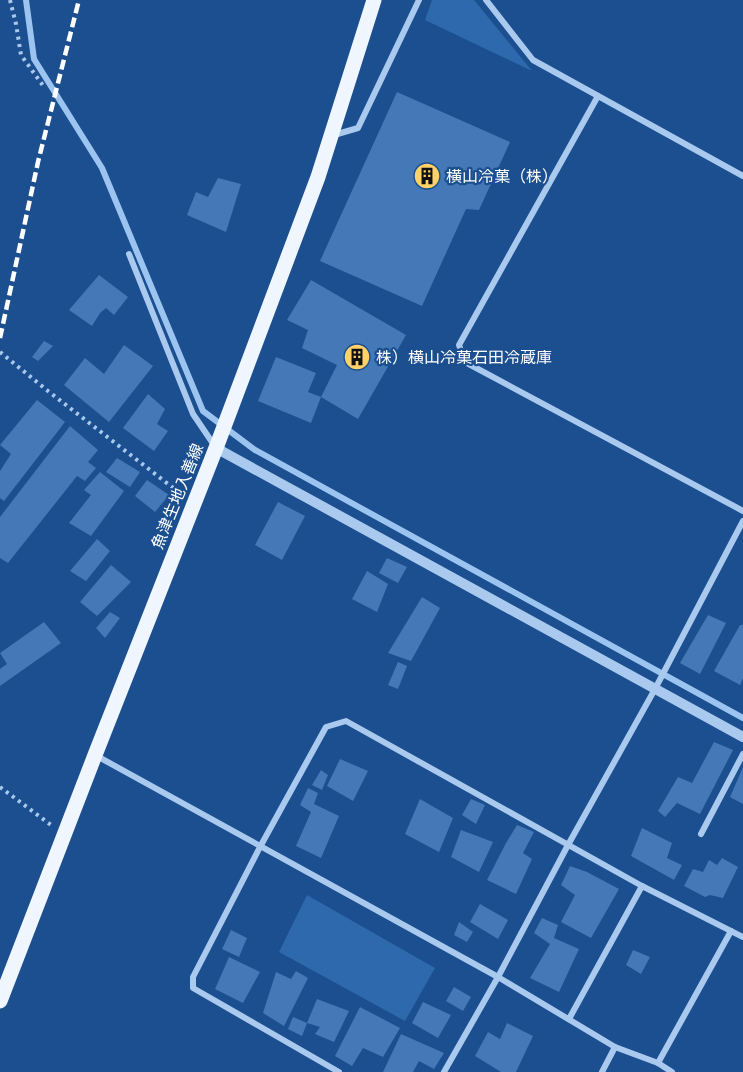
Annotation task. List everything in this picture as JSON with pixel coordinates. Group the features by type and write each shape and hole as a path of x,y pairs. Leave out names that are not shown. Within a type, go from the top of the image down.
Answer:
{"main road":[{"name":"魚津生地入善線","path":"0,1001 216,448 318,177 374,0"}],"street":[{"path":"331,136 358,128 419,0"},
{"path":"486,0 533,60 743,176"},
{"path":"598,96 459,345 465,362 743,511"},
{"path":"129,254 193,414 216,448 743,737"},
{"path":"444,1072 655,689 743,521"},
{"path":"339,1072 193,988 193,977 260,847 326,727 346,721 642,886 743,937"},
{"path":"701,834 743,754"},
{"path":"95,755 498,977 615,1047 658,1063 672,1072"},
{"path":"569,1018 642,886"},
{"path":"658,1063 731,931"},
{"path":"602,1072 615,1047"}],"path":[{"path":"10,0 21,55 44,87"},
{"path":"0,352 193,504"},
{"path":"0,787 64,834"}],"shaded area":[{"path":"432,0 474,0 532,71 425,20"},
{"path":"307,895 435,968 405,1021 279,952"}],"building":[{"name":"横山冷菓（株）","path":"397,92 510,142 479,210 466,209 422,306 320,261"},
{"path":"218,178 241,184 226,232 187,215 196,192 208,197"},
{"path":"99,275 128,297 114,315 106,308 92,326 69,310"},
{"name":"株）横山冷菓石田冷蔵庫","path":"311,280 406,335 358,419 321,397 337,365 302,348 308,330 287,320"},
{"path":"44,341 53,346 38,361 32,357"},
{"path":"124,345 153,366 109,422 64,385 85,358 104,374"},
{"path":"276,357 316,373 308,392 321,397 311,423 258,401"},
{"path":"148,394 165,409 157,424 168,431 154,451 123,428"},
{"path":"37,400 65,422 4,501 0,498 0,471 11,454 0,445"},
{"path":"70,426 98,450 88,462 96,468 85,481 77,476 8,563 0,558 0,517"},
{"path":"117,458 140,472 130,487 106,472"},
{"path":"100,472 124,491 91,536 69,523 91,495 84,490"},
{"path":"147,480 169,495 155,512 135,496"},
{"path":"278,502 305,516 282,560 255,545"},
{"path":"97,539 110,551 86,581 70,571"},
{"path":"387,558 407,567 398,583 379,573"},
{"path":"111,565 131,582 97,616 80,602"},
{"path":"367,571 388,584 377,612 352,599"},
{"path":"422,597 440,608 411,661 388,653"},
{"path":"110,612 120,618 105,638 96,628"},
{"path":"708,615 726,623 700,674 680,663"},
{"path":"44,622 61,643 0,686 0,669 7,664 0,653"},
{"path":"740,625 743,625 743,678 740,685 714,671"},
{"path":"398,662 407,666 398,689 388,685"},
{"path":"714,742 733,750 700,814 677,803 665,817 658,811 678,777 692,783"},
{"path":"340,759 368,771 353,801 327,786"},
{"path":"743,767 743,804 730,797"},
{"path":"321,770 328,775 322,790 312,785"},
{"path":"308,788 318,793 314,804 339,816 321,858 296,846 311,812 300,805"},
{"path":"420,799 453,818 439,852 405,834"},
{"path":"471,799 485,805 476,824 462,815"},
{"path":"517,825 534,832 523,853 532,859 516,894 487,880"},
{"path":"642,828 672,843 667,858 682,865 674,880 631,856"},
{"path":"461,830 493,842 479,872 451,857"},
{"path":"722,858 738,867 723,898 710,895 705,897 684,886 693,869 703,872 709,860 717,865"},
{"path":"570,866 619,889 591,938 561,922 575,895 561,885"},
{"path":"480,904 508,920 498,939 470,922"},
{"path":"542,918 558,925 554,938 579,949 559,992 530,978 550,944 534,933"},
{"path":"459,922 473,932 467,942 454,935"},
{"path":"231,930 247,938 239,957 222,949"},
{"path":"633,950 650,957 641,974 626,965"},
{"path":"229,957 260,972 243,1003 215,989"},
{"path":"296,971 308,978 284,1026 263,1013 276,972 291,979"},
{"path":"454,987 471,997 463,1011 446,1001"},
{"path":"317,999 349,1011 334,1042 315,1034 320,1027 307,1023"},
{"path":"423,1002 451,1015 438,1038 412,1023"},
{"path":"360,1007 400,1028 383,1057 363,1048 352,1066 335,1056"},
{"path":"293,1017 307,1023 302,1036 288,1029"},
{"path":"507,1023 533,1036 516,1072 501,1072 475,1056 488,1032 500,1039"},
{"path":"401,1034 444,1053 434,1069 419,1061 413,1072 383,1072"}],"waterway":[{"path":"26,0 34,59 102,168 203,411 255,450 743,718"}],"railway":[{"path":"0,338 38,162 79,0"}],"place":[{"name":"横山冷菓（株）","path":"427,176"},
{"name":"株）横山冷菓石田冷蔵庫","path":"357,357"}]}
